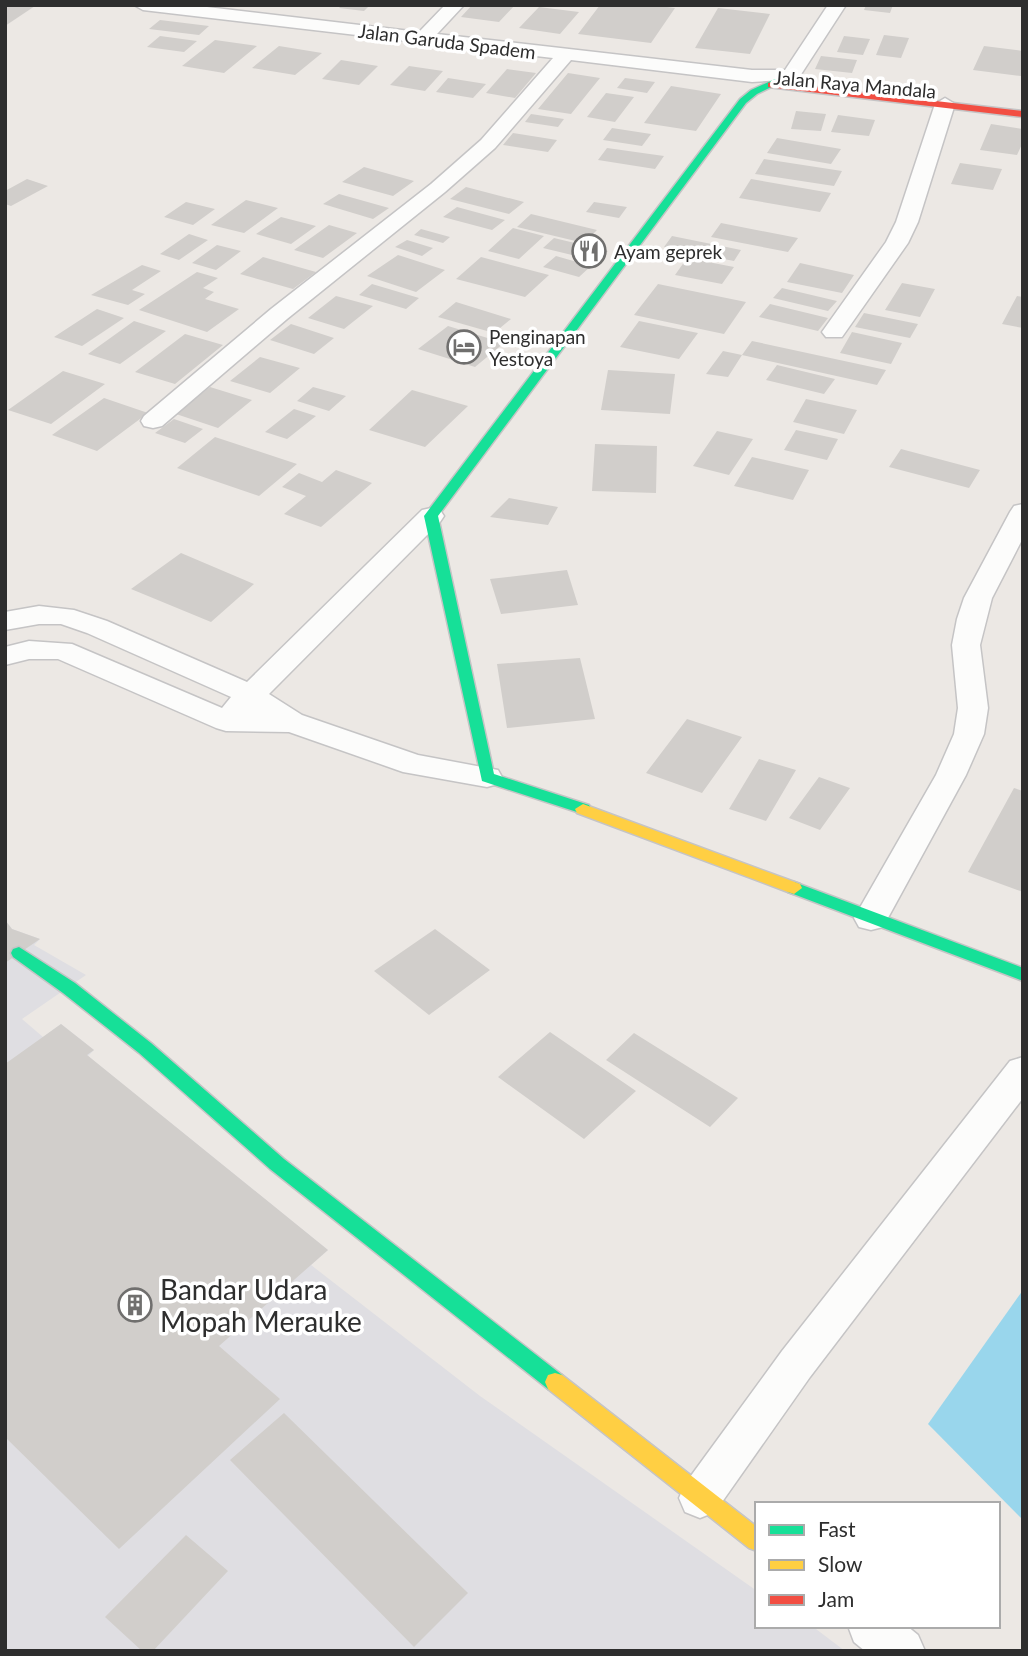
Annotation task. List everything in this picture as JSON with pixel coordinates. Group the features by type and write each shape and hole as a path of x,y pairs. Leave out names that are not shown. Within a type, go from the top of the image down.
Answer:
{"main road":[{"path":"791,75 743,101 431,516 487,777 583,809 1023,975"},
{"name":"Jalan Raya Mandala","path":"791,75 1023,100"},
{"name":"Jalan Raya Mandala","path":"771,85 1023,114"},
{"path":"19,953 69,988 145,1048 277,1164 755,1539"}],"street":[{"name":"Jalan Garuda Spadem","path":"143,5 196,8 565,56 752,76"},
{"path":"423,38 455,5"},
{"path":"791,75 837,5"},
{"path":"153,421 279,314 438,188 488,144 565,56"},
{"name":"Jalan Raya Mandala","path":"752,76 791,75"},
{"name":"Jalan Raya Mandala","path":"752,76 771,85"},
{"path":"834,332 897,243 907,222 945,104"},
{"path":"871,918 951,775 969,734 973,708 966,645 971,619 978,598 1023,512"},
{"path":"226,721 249,694 431,516"},
{"path":"5,621 39,614 64,616 97,627 249,694 292,722 414,765 487,777"},
{"path":"5,656 29,650 62,650 226,721 292,722"},
{"path":"700,1498 796,1364 1023,1071"},
{"path":"873,1628 902,1651"}],"shaded area":[{"path":"5,920 12,929 40,939 34,945 86,975 22,1019 43,1037 61,1024 94,1050 88,1056 328,1250 311,1265 480,1396 755,1590 755,1628 815,1628 845,1651 5,1651"}],"water":[{"path":"1023,1290 1023,1520 928,1424"}],"building":[{"path":"5,5 27,5 35,6 5,26"},
{"path":"342,5 370,5 364,11 339,8"},
{"path":"472,5 515,5 499,22 461,17"},
{"path":"600,5 675,8 651,43 578,34"},
{"path":"866,5 893,5 890,13 864,10"},
{"path":"539,7 579,12 560,34 519,28"},
{"path":"718,8 770,14 750,54 695,48"},
{"path":"160,20 209,26 199,35 149,29"},
{"path":"884,35 909,38 901,58 876,55"},
{"path":"160,36 197,41 184,52 147,47"},
{"path":"844,36 870,39 863,55 837,52"},
{"path":"215,40 257,46 224,73 182,66"},
{"path":"279,46 322,53 295,75 252,68"},
{"path":"984,46 1023,51 1021,76 973,70"},
{"path":"821,56 857,60 852,73 815,69"},
{"path":"341,60 378,66 359,85 322,79"},
{"path":"409,66 443,71 425,91 390,85"},
{"path":"507,69 536,73 515,98 486,93"},
{"path":"568,73 600,78 571,114 538,109"},
{"path":"448,78 486,84 473,98 436,92"},
{"path":"625,78 655,82 647,93 617,88"},
{"path":"671,86 721,94 696,131 644,123"},
{"path":"606,93 634,97 615,122 587,117"},
{"path":"796,111 826,114 821,131 791,129"},
{"path":"531,114 564,119 558,127 525,122"},
{"path":"838,115 875,120 869,136 831,132"},
{"path":"991,124 1023,129 1023,142 1017,155 980,150"},
{"path":"612,128 651,134 642,146 603,140"},
{"path":"513,133 557,140 548,152 503,145"},
{"path":"777,138 841,149 831,164 767,153"},
{"path":"607,148 664,156 655,169 598,160"},
{"path":"764,159 842,171 834,186 755,174"},
{"path":"960,163 1002,169 993,190 951,184"},
{"path":"364,167 414,181 393,196 342,182"},
{"path":"27,179 48,186 11,206 5,204 5,191"},
{"path":"751,179 831,193 820,212 739,198"},
{"path":"466,187 524,202 509,214 450,199"},
{"path":"339,194 389,208 373,219 323,204"},
{"path":"246,200 278,208 244,233 211,225"},
{"path":"186,202 215,209 193,225 164,217"},
{"path":"594,202 627,207 619,218 586,212"},
{"path":"457,207 505,220 492,230 443,217"},
{"path":"531,214 597,230 584,243 517,227"},
{"path":"281,217 316,226 291,244 256,234"},
{"path":"721,223 798,238 788,252 711,237"},
{"path":"329,225 357,233 323,258 294,250"},
{"path":"513,228 544,236 519,259 488,251"},
{"path":"421,229 450,237 443,243 414,235"},
{"path":"189,234 208,240 179,260 160,254"},
{"path":"672,236 741,250 734,261 664,247"},
{"path":"554,238 608,251 597,261 543,248"},
{"path":"407,240 433,248 422,256 395,247"},
{"path":"217,245 241,251 216,270 192,263"},
{"path":"398,255 445,270 416,292 367,276"},
{"path":"556,256 591,266 579,277 543,267"},
{"path":"263,257 316,272 293,289 240,274"},
{"path":"481,257 549,275 525,297 456,279"},
{"path":"687,258 734,267 722,284 675,275"},
{"path":"800,263 854,275 842,293 787,282"},
{"path":"142,265 161,271 132,290 145,294 128,305 91,295"},
{"path":"197,272 218,278 203,288 214,292 205,299 239,309 207,332 139,310"},
{"path":"902,283 935,289 920,317 885,310"},
{"path":"372,284 419,298 406,309 359,295"},
{"path":"658,284 746,302 724,334 634,315"},
{"path":"782,288 837,301 828,311 773,298"},
{"path":"336,296 373,306 344,329 308,318"},
{"path":"1017,296 1023,297 1023,328 1002,324"},
{"path":"456,302 511,319 494,333 438,317"},
{"path":"770,304 828,318 818,331 759,317"},
{"path":"97,309 124,318 82,346 54,337"},
{"path":"864,313 918,324 910,338 855,327"},
{"path":"134,321 166,331 120,364 88,354"},
{"path":"639,321 698,333 679,359 620,347"},
{"path":"291,324 334,338 314,354 270,340"},
{"path":"448,326 504,343 475,367 418,349"},
{"path":"852,332 902,343 891,364 840,353"},
{"path":"185,334 223,345 175,384 135,372"},
{"path":"752,341 886,370 877,385 742,355"},
{"path":"723,351 742,355 728,377 706,374"},
{"path":"260,357 300,368 270,393 230,381"},
{"path":"777,365 835,379 824,394 766,380"},
{"path":"608,370 675,374 670,414 601,410"},
{"path":"63,371 105,384 51,424 8,410"},
{"path":"210,387 252,400 218,428 176,414"},
{"path":"313,387 346,396 329,411 297,401"},
{"path":"412,390 468,406 425,447 369,430"},
{"path":"104,398 148,413 97,451 52,435"},
{"path":"806,399 857,410 844,434 793,422"},
{"path":"294,409 316,416 287,439 265,432"},
{"path":"174,419 203,429 185,443 155,433"},
{"path":"796,430 838,439 827,460 784,450"},
{"path":"717,431 753,439 729,475 693,466"},
{"path":"215,437 297,464 259,496 177,468"},
{"path":"595,444 657,446 656,493 592,491"},
{"path":"901,449 980,470 969,488 889,467"},
{"path":"752,457 809,470 793,500 734,486"},
{"path":"336,470 372,483 321,527 284,514 306,496 282,487 299,473 322,482"},
{"path":"509,498 558,507 548,525 490,517"},
{"path":"181,553 254,584 211,622 131,589"},
{"path":"567,570 578,605 501,614 490,579"},
{"path":"580,658 595,719 507,728 497,664"},
{"path":"687,719 742,737 702,793 646,773"},
{"path":"759,759 796,770 766,821 729,809"},
{"path":"819,777 850,788 820,830 789,818"},
{"path":"1014,788 1023,791 1023,892 968,872"},
{"path":"5,920 12,929 40,939 5,963"},
{"path":"435,929 490,970 429,1015 374,971"},
{"name":"Bandar Udara Mopah Merauke","path":"61,1024 94,1050 87,1055 328,1250 219,1346 280,1399 119,1549 5,1437 5,1064"},
{"path":"550,1032 636,1091 584,1139 498,1077"},
{"path":"634,1033 738,1098 710,1127 606,1060"},
{"path":"284,1413 468,1593 414,1647 230,1460"},
{"path":"186,1535 228,1571 153,1651 142,1651 105,1617"}],"traffic: fast":[{"path":"583,809 487,777 431,516 743,101 754,92 791,75"},
{"path":"794,888 1023,975"},
{"path":"19,953 69,988 145,1048 277,1164 555,1382"}],"traffic: slow":[{"path":"583,809 794,888"},
{"path":"555,1382 755,1539"}],"traffic: jam":[{"path":"771,85 1023,114"}],"place":[{"name":"Ayam geprek","path":"589,251"},
{"name":"Penginapan Yestoya","path":"464,347"},
{"name":"Bandar Udara Mopah Merauke","path":"135,1305"}]}
